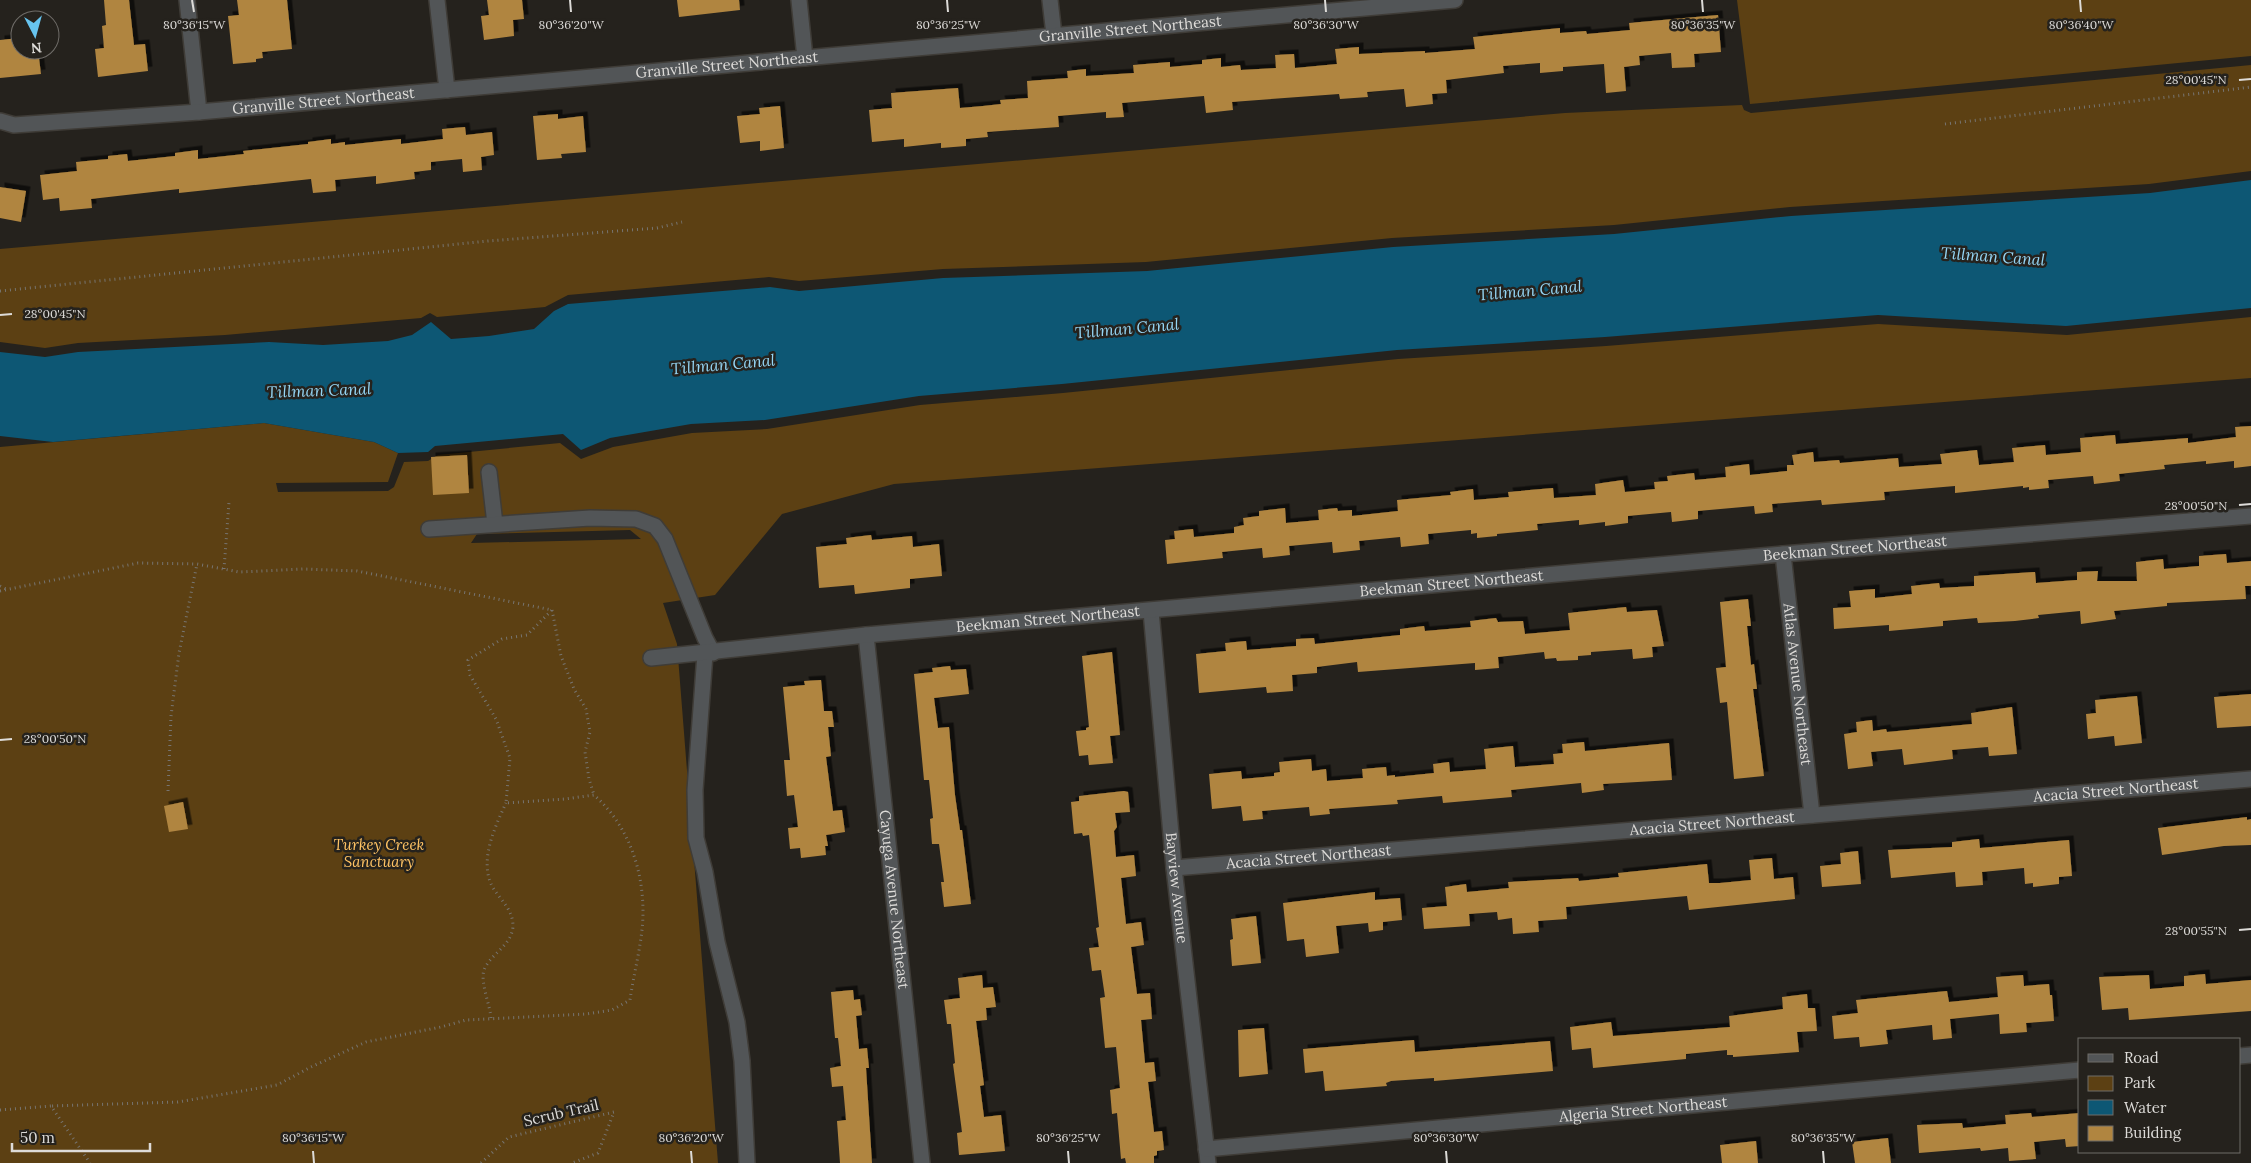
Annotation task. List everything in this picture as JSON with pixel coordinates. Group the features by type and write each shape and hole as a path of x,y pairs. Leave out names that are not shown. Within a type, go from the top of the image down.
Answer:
{"street":[{"path":"187,0 199,112"},
{"path":"437,0 447,90"},
{"path":"799,0 805,58"},
{"path":"1050,0 1054,35"},
{"name":"Granville Street Northeast","path":"0,121 14,125 199,112 1455,0"},
{"path":"489,472 495,524"},
{"name":"Beekman Street Northeast","path":"651,658 866,635 1783,554 2251,516"},
{"path":"429,528 590,518 636,519 655,526 665,539 709,653 695,790 696,838 705,872 717,942 737,1022 742,1061 747,1163"},
{"name":"Atlas Avenue Northeast","path":"1783,554 1812,815"},
{"name":"Bayview Avenue","path":"1151,611 1174,868 1207,1156"},
{"name":"Cayuga Avenue Northeast","path":"866,635 922,1163"},
{"name":"Acacia Street Northeast","path":"1174,868 2251,779"},
{"name":"Algeria Street Northeast","path":"1207,1156 2078,1070"}],"path":[{"path":"1945,124 2251,87"},
{"path":"0,291 488,242 657,228 682,222"},
{"path":"224,569 229,502"},
{"path":"0,591 138,563 197,564 239,572 304,569 357,571 552,610"},
{"path":"168,791 171,716 179,653 197,564"},
{"path":"0,586 8,590"},
{"path":"0,1110 51,1106 178,1102 277,1085 366,1042 466,1020 586,1014 612,1010 630,1000 643,912 638,867 622,826 609,808 594,795 589,779 585,752 590,732 586,709 574,689 561,656 552,610"},
{"path":"492,1018 490,1002 482,983 484,970 506,945 513,927 510,910 492,886 487,868 489,850 506,803 510,758 496,719 470,675 468,660 502,639 527,635 552,610"},
{"path":"506,803 594,795"},
{"path":"51,1106 90,1163"},
{"name":"Scrub Trail","path":"481,1163 509,1137 614,1112 598,1152 572,1163"}],"green space":[{"path":"1737,0 2251,0 2251,56 1750,104"},
{"path":"2251,65 2251,171 2149,184 1790,207 1614,225 1392,238 1146,262 943,269 799,281 769,277 568,295 545,307 437,317 430,313 421,318 225,335 78,343 45,348 0,342 0,249 1565,113 1742,105 1744,110 1751,113"},
{"name":"Turkey Creek Sanctuary","path":"2251,317 2251,378 894,484 782,514 715,595 663,603 677,644 718,1163 0,1163 0,447 264,423 374,442 398,453 388,482 276,483 278,492 388,491 394,487 404,462 428,461 438,455 560,443 581,459 613,447 692,433 767,429 920,405 1063,393 1398,359 1606,346 1878,324 2067,335","holes":["630,530 641,539 471,543 477,534"]}],"water":[{"name":"Tillman Canal","path":"2251,180 2251,308 2066,326 1878,315 1605,337 1397,350 1062,384 919,396 765,420 691,424 610,438 581,450 563,434 435,446 428,452 398,453 374,442 264,423 53,442 0,436 0,352 45,357 78,352 269,342 323,345 388,341 412,335 431,322 451,339 489,336 534,329 554,311 568,304 770,287 799,291 943,278 1147,271 1393,247 1614,234 1791,216 2150,193"}],"building":[{"path":"104,0 129,0 134,45 145,44 148,71 98,77 95,49 104,48 102,26 106,25"},
{"path":"237,0 287,0 292,49 262,52 263,58 256,59 256,62 233,64 228,16 239,15"},
{"path":"487,0 522,0 524,19 513,20 514,36 484,40 481,16 489,15"},
{"path":"677,0 739,0 740,10 679,17"},
{"path":"1718,15 1721,52 1694,54 1695,67 1672,68 1671,53 1639,56 1640,65 1624,67 1626,91 1606,93 1604,64 1563,67 1563,71 1540,73 1540,63 1503,66 1504,73 1446,80 1447,93 1432,94 1433,104 1406,107 1404,89 1367,92 1368,97 1340,99 1339,94 1232,102 1233,110 1206,113 1204,96 1122,103 1124,117 1106,118 1106,112 1058,116 1059,127 987,132 988,137 966,139 966,146 941,148 941,143 904,147 904,139 872,142 869,110 892,108 891,93 958,88 960,108 983,106 1001,104 1000,100 1028,98 1027,81 1068,78 1067,71 1086,69 1086,76 1134,73 1133,65 1170,62 1170,67 1202,64 1202,60 1221,58 1221,67 1240,65 1241,70 1276,68 1275,55 1294,54 1295,68 1337,64 1335,49 1359,47 1359,54 1425,51 1425,53 1475,49 1473,37 1560,28 1560,33 1586,31 1587,34 1630,30 1629,23"},
{"path":"10,39 10,60 39,60 41,74 0,78 0,40"},
{"path":"780,106 784,148 760,151 760,141 740,143 737,116 760,114 759,108"},
{"path":"558,114 558,119 583,116 586,152 561,154 562,158 537,160 533,116"},
{"path":"465,127 466,135 492,132 494,155 481,157 482,170 463,172 462,159 431,162 431,170 414,172 415,179 376,184 376,176 335,180 336,191 313,193 311,179 179,193 179,189 91,199 92,208 60,211 59,198 43,200 40,175 77,171 76,162 108,159 108,156 127,154 128,161 175,156 175,153 198,150 198,159 244,154 243,151 308,144 308,142 331,139 331,144 345,142 345,145 401,139 401,144 443,139 442,129"},
{"path":"0,187 26,191 21,222 0,218"},
{"path":"2251,426 2251,466 2234,468 2234,461 2206,464 2206,461 2164,465 2165,469 2119,474 2120,481 2094,484 2093,476 2048,480 2049,488 2029,490 2029,487 2023,488 2023,486 1955,493 1955,486 1884,492 1885,500 1822,505 1821,500 1772,504 1773,512 1755,514 1754,506 1698,511 1698,519 1672,522 1671,512 1628,516 1628,523 1605,526 1605,522 1579,525 1579,520 1537,524 1538,530 1477,538 1477,533 1471,534 1471,530 1428,534 1429,544 1401,547 1400,537 1359,541 1360,550 1333,553 1332,542 1289,546 1290,555 1263,558 1262,548 1222,552 1223,558 1167,564 1165,540 1175,539 1174,531 1193,529 1194,537 1234,533 1234,527 1244,525 1243,518 1259,516 1259,511 1285,508 1286,523 1319,520 1318,510 1337,508 1338,511 1352,510 1352,516 1398,511 1397,500 1451,495 1450,492 1473,489 1474,500 1509,497 1508,492 1553,488 1554,498 1596,495 1595,484 1623,480 1625,492 1655,489 1654,482 1668,481 1667,476 1694,473 1695,480 1726,477 1725,467 1749,464 1750,475 1787,471 1787,465 1794,465 1792,455 1813,452 1814,462 1839,460 1840,463 1898,458 1899,467 1942,464 1940,454 1977,450 1979,465 2014,462 2012,448 2045,445 2046,455 2081,452 2080,438 2115,435 2116,444 2188,438 2188,443 2236,437 2235,427"},
{"path":"467,455 469,493 433,495 431,457"},
{"path":"871,535 872,540 912,536 913,547 939,544 942,576 910,579 910,588 855,594 854,585 819,588 816,547 847,544 846,538"},
{"path":"2226,554 2227,563 2251,561 2251,586 2245,586 2246,599 2167,603 2167,606 2114,611 2116,619 2081,624 2080,611 2038,615 2039,618 2015,621 1978,623 1977,618 1943,621 1943,626 1889,631 1889,625 1834,629 1833,608 1851,607 1849,591 1875,589 1875,598 1912,594 1911,586 1939,583 1940,588 1974,586 1974,576 2035,572 2036,583 2077,580 2077,572 2098,571 2097,581 2137,581 2136,562 2163,559 2164,569 2199,566 2199,556"},
{"path":"1748,599 1751,626 1747,626 1751,665 1754,664 1757,689 1753,689 1764,776 1734,779 1727,702 1720,703 1716,668 1726,667 1720,602"},
{"path":"1626,607 1627,612 1657,610 1664,646 1652,647 1653,657 1633,659 1632,649 1591,652 1591,655 1578,656 1578,660 1557,661 1556,658 1545,659 1544,652 1498,657 1499,668 1475,670 1475,663 1358,672 1357,662 1317,667 1317,673 1292,675 1293,691 1267,693 1266,687 1199,693 1196,654 1226,651 1225,643 1246,641 1247,650 1296,646 1296,639 1314,638 1315,644 1400,635 1400,629 1424,626 1425,631 1471,627 1470,621 1496,618 1498,622 1523,621 1525,634 1570,630 1568,613"},
{"path":"1112,652 1120,735 1110,736 1113,763 1089,765 1088,755 1079,756 1076,731 1086,730 1089,727 1082,656"},
{"path":"950,666 951,670 966,669 969,694 934,698 938,728 949,727 955,795 960,830 962,830 971,904 944,907 941,882 944,882 939,844 932,844 930,819 933,818 929,780 924,780 914,674 933,672 932,668"},
{"path":"821,680 824,711 832,711 834,727 828,727 831,756 826,757 833,811 842,810 845,832 826,835 828,846 825,846 826,855 801,858 800,848 790,849 788,828 798,827 794,795 787,796 784,760 790,760 783,687 805,685 804,681"},
{"path":"2251,694 2251,726 2217,728 2214,697"},
{"path":"2137,696 2142,743 2115,746 2114,736 2088,739 2086,714 2096,713 2095,700"},
{"path":"2012,707 2017,754 1989,756 1988,747 1952,750 1953,759 1904,765 1902,749 1871,752 1873,766 1848,769 1844,734 1857,732 1856,722 1872,720 1873,731 1886,729 1887,732 1972,724 1971,713"},
{"path":"1584,742 1585,751 1669,743 1672,780 1603,784 1604,790 1582,793 1581,783 1511,790 1512,797 1443,803 1442,796 1397,800 1398,804 1329,809 1330,814 1310,816 1309,807 1262,811 1263,819 1243,821 1241,806 1212,809 1209,774 1241,771 1242,779 1274,776 1274,773 1280,772 1279,762 1311,759 1312,771 1326,769 1327,781 1363,778 1362,769 1386,767 1387,776 1395,775 1395,777 1434,773 1433,764 1449,762 1450,772 1486,769 1484,749 1513,746 1515,767 1554,764 1553,754 1563,753 1562,744"},
{"path":"1128,792 1130,812 1115,813 1117,827 1114,831 1116,857 1134,855 1136,876 1121,878 1126,924 1141,922 1144,945 1131,947 1137,994 1150,993 1152,1019 1141,1020 1145,1063 1154,1062 1156,1081 1148,1082 1154,1132 1162,1131 1164,1150 1157,1151 1157,1155 1154,1156 1154,1163 1126,1163 1125,1158 1121,1159 1117,1113 1112,1114 1110,1090 1120,1088 1116,1047 1105,1048 1100,998 1105,997 1101,970 1092,971 1089,948 1099,947 1096,928 1099,927 1089,835 1083,836 1082,833 1074,834 1071,802 1079,801 1079,796"},
{"path":"183,802 188,829 169,832 164,806"},
{"path":"2247,817 2247,820 2251,819 2251,845 2224,846 2162,855 2158,828"},
{"path":"1979,839 1980,848 2069,840 2072,876 2059,877 2059,884 2033,887 2033,883 2025,884 2024,868 1982,872 1983,885 1956,887 1955,872 1891,878 1888,850 1952,847 1952,842"},
{"path":"1858,851 1861,884 1822,887 1820,866 1841,864 1840,853"},
{"path":"1772,858 1774,879 1793,877 1795,899 1689,910 1687,896 1566,907 1567,919 1538,921 1539,932 1513,934 1512,918 1498,920 1497,912 1469,914 1470,926 1424,929 1422,908 1447,906 1445,887 1466,884 1467,892 1509,888 1508,882 1578,878 1579,881 1619,877 1618,873 1707,864 1709,883 1720,883 1751,880 1749,860"},
{"path":"1375,892 1375,900 1400,898 1402,920 1383,922 1383,930 1369,932 1368,923 1336,926 1339,953 1306,957 1304,939 1287,941 1283,903"},
{"path":"1256,916 1261,963 1232,966 1230,940 1233,939 1231,919"},
{"path":"2205,974 2206,984 2251,980 2251,1011 2129,1020 2128,1008 2102,1010 2099,977 2149,975 2150,989 2184,986 2184,976"},
{"path":"982,975 983,988 993,987 996,1007 986,1008 987,1020 976,1021 984,1085 980,1086 984,1117 1001,1115 1005,1151 959,1155 957,1133 962,1132 953,1064 955,1063 951,1024 947,1024 944,1000 960,998 958,978"},
{"path":"2023,975 2024,986 2049,984 2054,1021 2026,1023 2027,1032 2000,1034 1999,1014 1950,1019 1952,1038 1933,1040 1932,1025 1886,1030 1888,1044 1860,1047 1859,1037 1834,1039 1832,1016 1858,1013 1856,1000 1947,991 1949,1002 1998,997 1996,977"},
{"path":"853,990 854,1000 860,999 862,1015 856,1016 859,1049 867,1048 869,1068 866,1068 872,1163 840,1163 837,1121 846,1120 843,1086 832,1087 830,1068 841,1066 838,1038 835,1038 831,992"},
{"path":"1807,994 1808,1008 1815,1008 1817,1031 1797,1032 1799,1052 1733,1057 1733,1055 1727,1055 1727,1050 1686,1054 1686,1059 1593,1068 1591,1048 1572,1050 1570,1027 1611,1022 1613,1036 1730,1027 1729,1016 1783,1009 1782,997"},
{"path":"1264,1028 1268,1074 1239,1077 1238,1030"},
{"path":"1414,1040 1415,1052 1550,1041 1553,1071 1434,1081 1434,1078 1391,1081 1386,1083 1387,1086 1325,1091 1323,1071 1305,1073 1303,1049"},
{"path":"2031,1113 2032,1117 2078,1113 2078,1146 2066,1147 2065,1139 2034,1142 2036,1159 2009,1161 2008,1148 1981,1151 1980,1148 1919,1153 1917,1125 1962,1123 1963,1128 2006,1124 2005,1115"},
{"path":"1888,1138 1891,1163 1855,1163 1852,1142"},
{"path":"1756,1141 1758,1163 1722,1163 1720,1145"}]}
